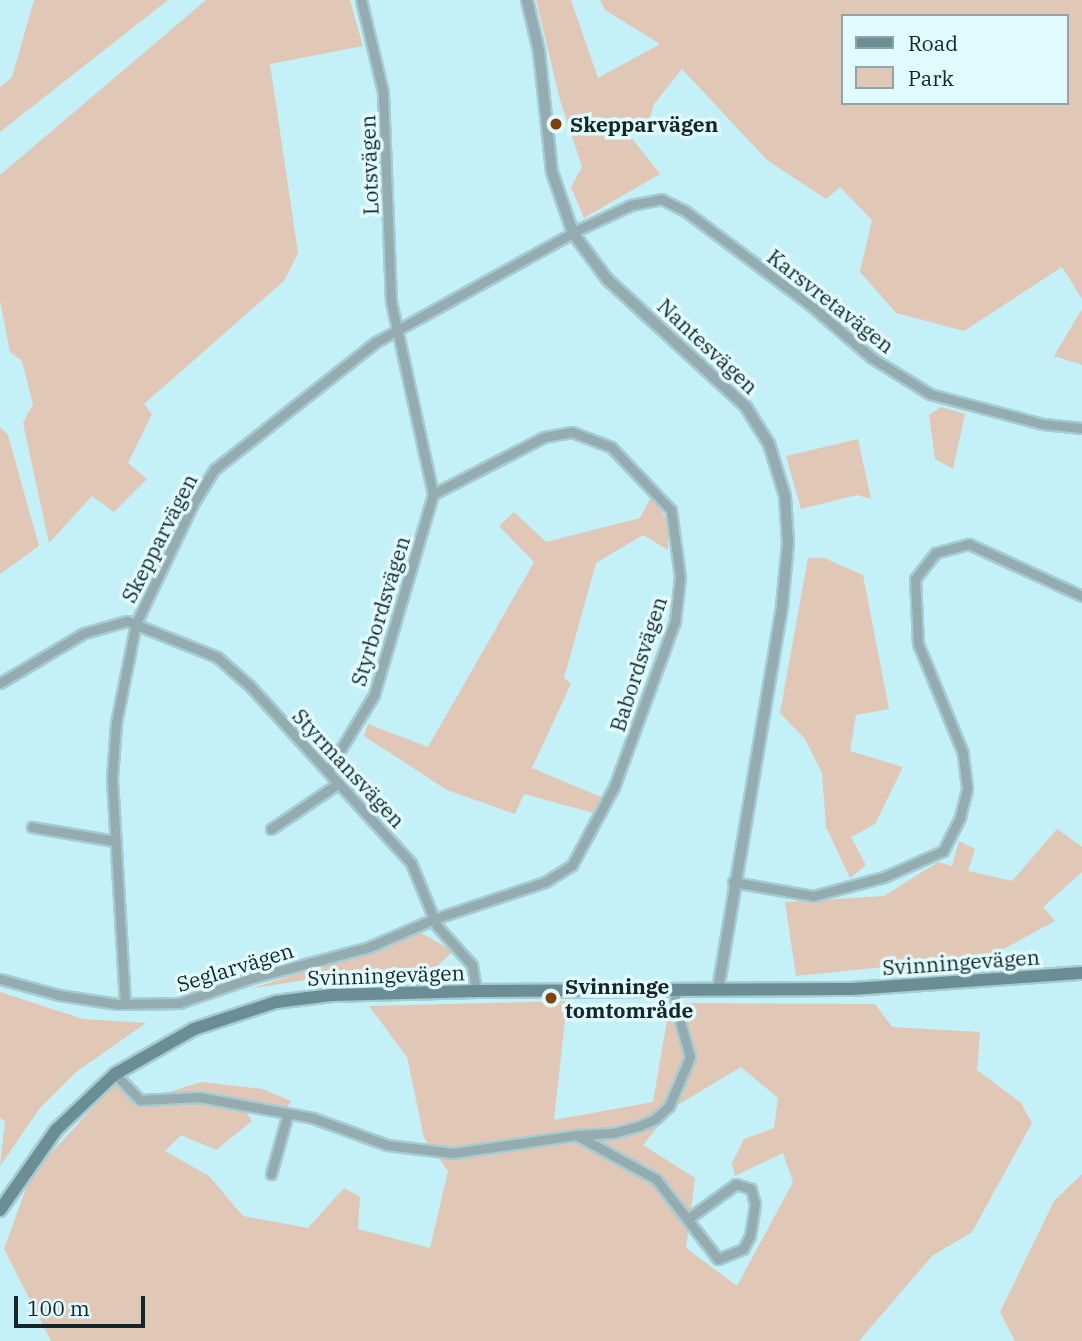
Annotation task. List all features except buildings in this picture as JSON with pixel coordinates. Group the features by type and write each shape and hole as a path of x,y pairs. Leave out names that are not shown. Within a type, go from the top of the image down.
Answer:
{"main road":[{"name":"Svinningevägen","path":"0,1210 56,1130 115,1074 194,1029 276,1002 332,995 476,991 864,988 1082,973"}],"street":[{"name":"Lotsvägen","path":"361,0 383,92 388,279 396,331 433,494"},
{"name":"Nantesvägen","path":"527,0 539,51 552,172 573,233 607,279 730,388 757,422 781,475 788,524 785,585 733,881 718,990"},
{"name":"Karsvretavägen","path":"573,233 631,205 661,199 684,210 808,303 872,358 930,394 1043,424 1082,428"},
{"name":"Skepparvägen","path":"125,1004 112,778 116,723 136,623 194,502 215,469 286,409 396,331 573,233"},
{"name":"Babordsvägen","path":"433,494 544,437 585,434 620,455 668,505 676,531 680,577 675,621 638,724 606,807 577,859 545,882 434,919"},
{"name":"Styrbordsvägen","path":"328,770 374,695 433,494"},
{"path":"733,881 813,896 884,877 943,851 960,817 967,788 963,753 918,644 915,579 935,553 969,544 1082,596"},
{"path":"0,683 84,633 112,623 136,623"},
{"name":"Styrmansvägen","path":"136,623 198,647 230,667 328,770 411,863 434,919 468,958 476,991"},
{"path":"271,830 339,783"},
{"path":"33,827 116,841"},
{"name":"Seglarvägen","path":"0,979 59,995 125,1004 194,1000 251,978 369,947 434,919"},
{"path":"115,1074 140,1100 199,1097 288,1114 387,1145 453,1153 576,1135 613,1133 639,1126 669,1105 690,1057 676,990"},
{"path":"271,1174 288,1114"},
{"path":"576,1135 641,1168 689,1217 710,1253 718,1259 743,1249 750,1236 755,1204 751,1189 736,1184 689,1217"}],"green space":[{"path":"34,0 168,0 0,132 0,87 12,77"},
{"path":"206,0 350,0 363,46 270,64 298,253 284,281 144,404 152,414 128,463 147,479 114,512 92,496 49,543 23,423 33,404 22,361 10,352 0,301 0,175"},
{"path":"536,0 571,0 598,78 660,44 605,10 600,0 1082,0 1082,299 1062,267 964,331 896,313 860,272 872,220 840,187 826,199 767,160 682,69 654,104 649,121 630,136 660,174 584,218 571,187 582,167 560,100"},
{"path":"1082,309 1082,365 1054,356"},
{"path":"941,407 965,414 953,469 935,459 929,415"},
{"path":"0,427 8,435 39,546 0,574"},
{"path":"858,439 871,499 857,495 801,509 786,456"},
{"path":"652,495 668,522 668,550 643,535 596,563 564,678 571,684 532,768 601,797 597,814 524,794 515,814 447,790 364,736 368,724 428,747 534,562 499,526 514,512 546,542 640,518"},
{"path":"808,558 824,558 863,575 889,709 856,715 850,751 903,767 875,824 851,837 866,865 850,878 826,827 822,773 805,739 780,713"},
{"path":"1057,829 1082,847 1082,872 1043,907 1055,921 991,956 796,976 785,902 884,896 938,862 952,866 959,841 975,849 968,871 1012,881"},
{"path":"421,933 453,951 433,970 341,974 250,989"},
{"path":"0,992 83,1019 146,1023 76,1072 40,1108 0,1166 5,1121 0,1118"},
{"path":"567,1001 554,1120 653,1102 670,1003 875,1004 892,1027 980,1032 977,1070 1021,1103 1032,1123 972,1232 932,1256 859,1341 51,1341 4,1249 31,1175 117,1081 147,1099 201,1082 263,1089 291,1101 286,1110 239,1101 252,1121 216,1150 181,1135 165,1151 209,1176 243,1216 308,1228 344,1188 360,1197 358,1229 430,1248 448,1171 424,1138 407,1057 369,1006","holes":["741,1067 778,1098 774,1128 744,1139 732,1163 735,1176 783,1153 793,1182 737,1286 686,1248 695,1178 643,1145 674,1107"]},
{"path":"1082,1174 1082,1341 1015,1341 1000,1312 1054,1201"}],"place":[{"name":"Skepparvägen","path":"556,124"},
{"name":"Svinninge tomtområde","path":"551,998"}]}
